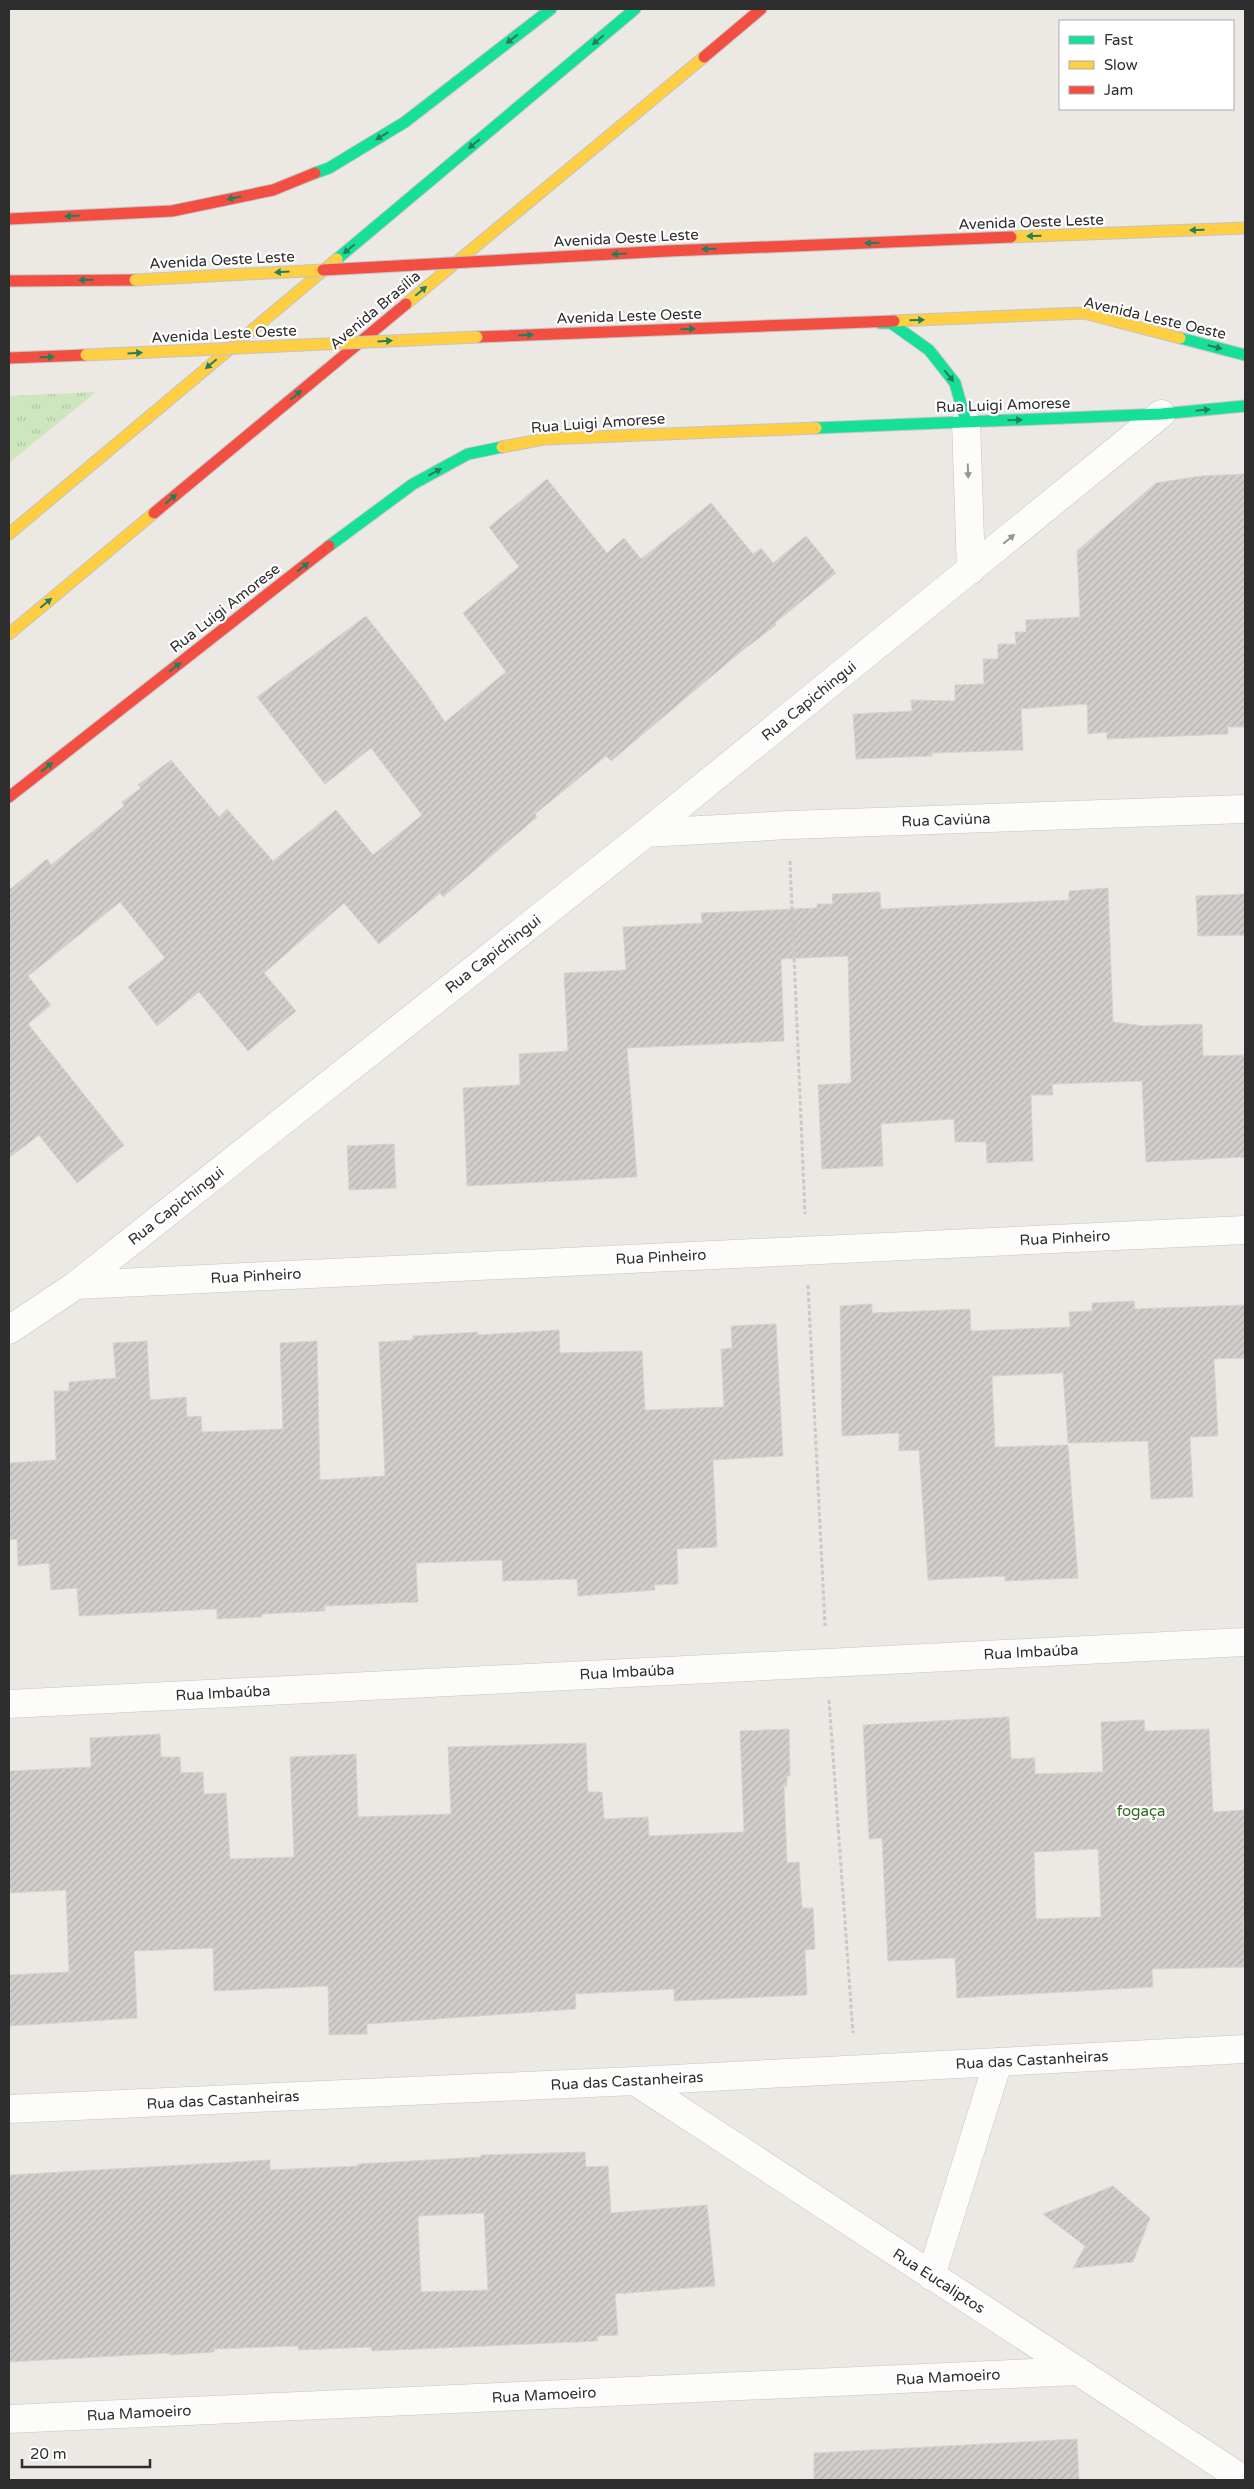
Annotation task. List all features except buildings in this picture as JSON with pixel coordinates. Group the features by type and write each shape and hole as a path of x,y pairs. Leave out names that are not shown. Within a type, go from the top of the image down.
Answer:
{"main road":[{"path":"9,219 172,211 273,190 329,168 406,122 551,9"},
{"path":"9,534 636,9"},
{"name":"Avenida Brasília","path":"9,634 761,9"},
{"name":"Avenida Oeste Leste","path":"9,281 135,280 667,251 1245,228"},
{"name":"Avenida Leste Oeste","path":"9,358 477,337 1084,314 1245,355"},
{"path":"851,323 891,324 928,350 955,383 966,422"},
{"name":"Rua Luigi Amorese","path":"9,797 364,519 413,484 468,454 544,439 1161,414 1245,406"}],"street":[{"name":"Rua Capichingui","path":"9,1330 76,1285 646,833 1161,414"},
{"path":"966,422 971,570"},
{"name":"Rua Caviúna","path":"646,833 789,825 1245,809"},
{"name":"Rua Pinheiro","path":"76,1285 1245,1230"},
{"name":"Rua Imbaúba","path":"9,1704 1245,1642"},
{"name":"Rua das Castanheiras","path":"9,2109 635,2081 1245,2049"},
{"path":"931,2276 998,2062"},
{"name":"Rua Eucaliptos","path":"635,2081 1244,2480"},
{"name":"Rua Mamoeiro","path":"9,2419 1078,2371"}],"path":[{"path":"789,825 806,1250 827,1662 855,2070"}],"green space":[{"path":"96,392 9,463 9,396"}],"traffic: fast":[{"path":"315,173 329,168 405,122 551,9"},
{"path":"337,259 635,9"},
{"path":"880,323 891,323 929,350 955,383 966,422"},
{"path":"1180,338 1245,355"},
{"path":"816,428 1161,414 1245,406"},
{"path":"329,546 413,484 468,454 502,447"}],"traffic: slow":[{"path":"406,304 704,57"},
{"path":"1011,237 1245,228"},
{"path":"9,534 337,259"},
{"path":"135,280 323,270"},
{"path":"894,321 1084,313 1180,338"},
{"path":"86,355 477,337"},
{"path":"502,447 544,439 816,428"},
{"path":"9,634 154,513"}],"traffic: jam":[{"path":"704,57 761,9"},
{"path":"9,219 172,211 273,190 315,173"},
{"path":"667,251 1011,237"},
{"path":"323,270 667,251"},
{"path":"9,281 135,280"},
{"path":"154,513 406,304"},
{"path":"477,337 894,321"},
{"path":"9,358 86,355"},
{"path":"9,797 329,546"}],"park label":[{"name":"fogaça","path":"1141,1811"}]}
